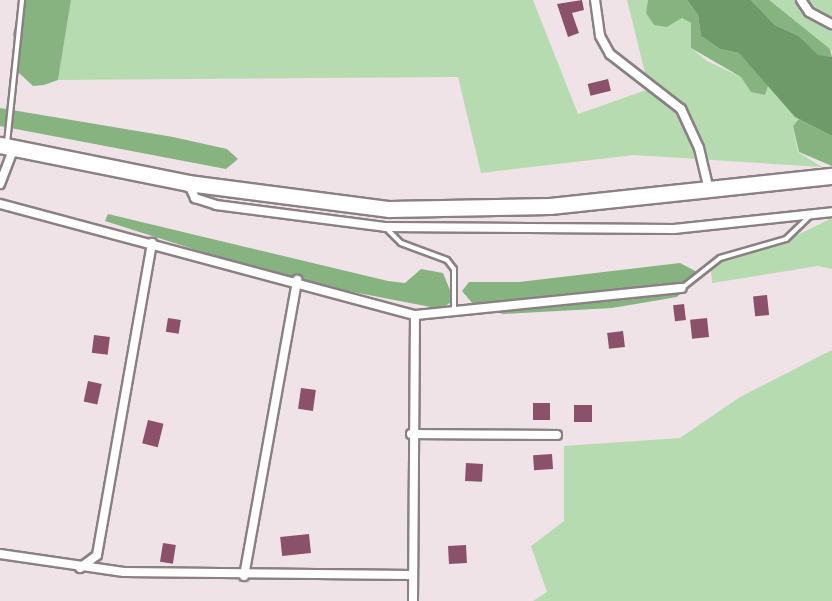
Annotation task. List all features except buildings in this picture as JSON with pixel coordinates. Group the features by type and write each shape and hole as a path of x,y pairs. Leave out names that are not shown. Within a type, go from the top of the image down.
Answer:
{"highway":[{"path":"7,146 188,183 347,205 437,210 709,190 832,176"}],"street":[{"path":"595,0 600,36 610,54 681,109 699,148 709,190"},
{"path":"801,0 808,12 832,24"},
{"path":"0,183 7,146"},
{"path":"188,183 195,198 216,205 385,227 674,229 832,212"},
{"path":"0,204 297,280 415,315 682,288"},
{"path":"80,568 97,555 152,243"},
{"path":"244,576 297,280"},
{"path":"413,601 411,434 415,315"},
{"path":"411,434 557,435"},
{"path":"0,554 80,568 244,576 412,575"}],"lane":[{"path":"7,146 22,0"},
{"path":"682,288 720,258 786,239 811,215"},
{"path":"385,227 401,243 447,260 454,269 454,311"}],"shaded area":[{"path":"21,0 71,0 58,80 33,86 19,73 13,34"},
{"path":"71,0 533,0 578,114 649,89 627,0 648,0 646,13 667,27 682,18 691,23 691,48 707,61 741,77 752,92 765,95 769,83 799,119 793,126 798,152 822,167 634,155 481,173 458,77 58,80"},
{"path":"648,0 687,0 698,15 701,36 720,49 739,53 769,83 765,95 751,92 741,77 691,48 691,23 682,18 667,27 654,25 646,13"},
{"path":"687,0 751,0 775,25 799,36 818,55 832,57 832,136 795,117 739,53 720,49 701,36 698,15"},
{"path":"751,0 769,0 830,49 832,57 818,56 799,36 775,25"},
{"path":"769,0 832,0 832,51 770,6"},
{"path":"0,108 173,137 227,149 238,159 226,169 0,126"},
{"path":"799,119 832,136 832,166 799,152 793,126"},
{"path":"108,214 388,281 405,283 421,269 443,273 454,300 441,309 291,280 105,221"},
{"path":"832,218 832,269 818,266 712,283 711,270 723,259 773,247"},
{"path":"680,263 699,273 677,297 612,308 503,314 473,304 462,291 469,282 519,282"},
{"path":"832,350 832,601 533,601 547,592 531,546 564,521 564,446 680,438 740,397"}]}
